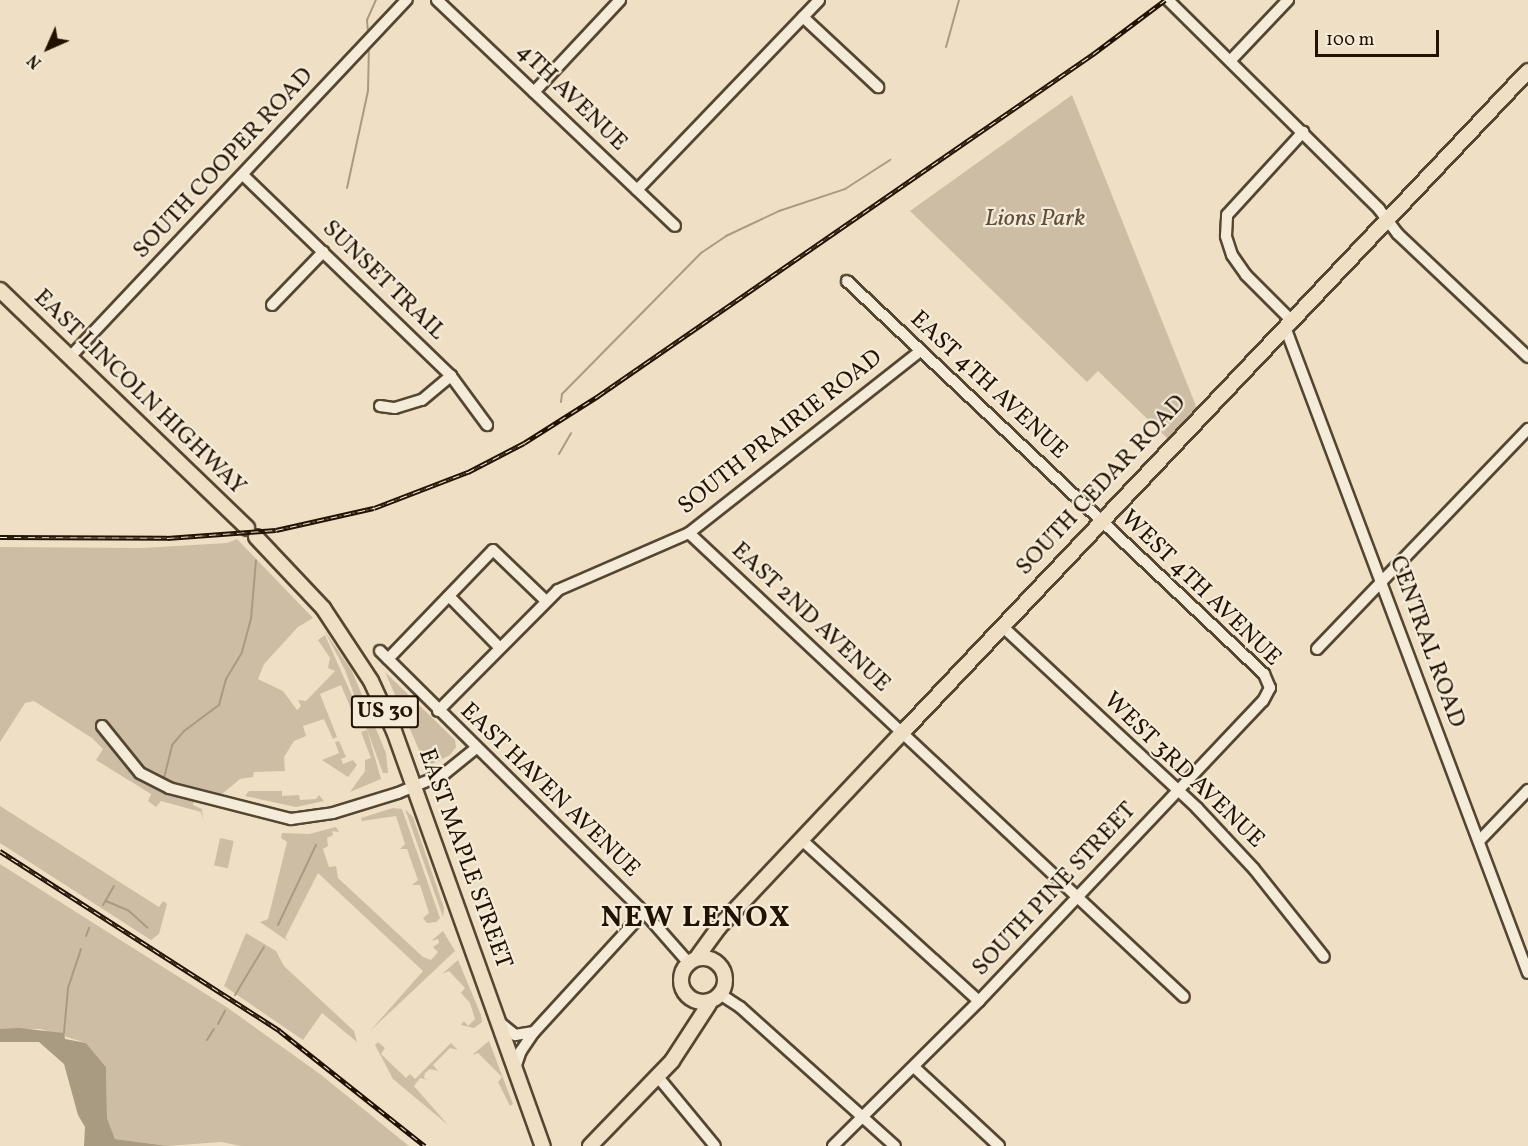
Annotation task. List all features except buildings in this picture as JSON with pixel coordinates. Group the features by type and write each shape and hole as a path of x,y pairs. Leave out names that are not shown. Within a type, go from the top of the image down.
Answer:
{"main road":[{"name":"SOUTH CEDAR ROAD","path":"693,959 1100,521 1528,71"},
{"name":"EAST LINCOLN HIGHWAY","path":"0,290 252,533"},
{"name":"EAST MAPLE STREET","path":"252,533 306,588 348,642 394,731 499,1023"},
{"path":"590,1146 658,1077 694,1022 720,994 723,976 714,961 713,936"},
{"path":"694,1022 690,999 682,980 693,959 714,961"},
{"path":"690,999 709,1004"},
{"name":"US 30","path":"499,1023 543,1146"}],"street":[{"name":"SOUTH COOPER ROAD","path":"70,357 407,0"},
{"name":"4TH AVENUE","path":"437,0 675,226"},
{"path":"534,92 620,0"},
{"path":"637,190 819,0"},
{"path":"1168,0 1303,132 1398,234 1528,357"},
{"path":"1231,60 1288,0"},
{"path":"803,17 878,87"},
{"path":"1288,323 1246,275 1232,255 1226,236 1227,216 1303,132"},
{"name":"SUNSET TRAIL","path":"243,175 451,376 487,425"},
{"path":"272,304 323,252"},
{"name":"EAST 4TH AVENUE","path":"847,281 1100,521"},
{"name":"CENTRAL ROAD","path":"1288,323 1381,582 1479,841 1523,946 1528,973"},
{"name":"SOUTH PRAIRIE ROAD","path":"438,711 498,646 545,600 568,583 689,533 920,351"},
{"path":"380,406 395,408 422,400 451,376"},
{"path":"1317,649 1528,429"},
{"name":"WEST 4TH AVENUE","path":"1100,521 1264,674 1270,687"},
{"name":"EAST 2ND AVENUE","path":"689,533 1078,894 1184,997"},
{"path":"498,646 449,596 493,550 545,600"},
{"name":"EAST HAVEN AVENUE","path":"449,596 384,655 475,748 693,959"},
{"name":"WEST 3RD AVENUE","path":"1002,626 1178,790 1254,869 1324,957"},
{"name":"SOUTH PINE STREET","path":"833,1146 979,1001 1263,701 1270,687"},
{"path":"102,726 140,773 169,788 291,819 333,813 414,786 444,774 475,748"},
{"path":"1479,841 1528,790"},
{"path":"803,840 979,1001"},
{"path":"515,1068 520,1051 534,1032 644,912"},
{"path":"720,994 740,1007 895,1146"},
{"path":"499,1023 515,1035 534,1032"},
{"path":"914,1067 999,1146"},
{"path":"658,1077 715,1146"}],"green space":[{"name":"Lions Park","path":"1072,95 1198,411 1170,441 1098,371 1087,382 910,211"},
{"path":"237,539 313,618 298,627 264,664 258,679 283,691 297,710 301,706 298,700 306,701 335,671 328,668 330,658 318,640 325,635 365,725 359,728 341,685 320,694 337,737 333,739 324,719 303,726 306,736 294,741 284,757 285,771 254,772 253,777 240,779 222,794 197,788 193,805 202,809 203,820 201,812 161,801 156,807 148,801 151,794 96,760 103,749 92,738 34,701 25,703 0,742 0,547 142,548 227,543"},
{"path":"324,630 352,671 386,753 388,773 383,773 345,670"},
{"path":"385,672 455,740 456,747 450,755 432,764 423,759"},
{"path":"367,730 381,779 350,792 365,771 365,760 371,758 361,732"},
{"path":"339,741 346,757 341,759 343,764 353,760 357,765 348,777 322,760 339,753 335,742"},
{"path":"249,791 282,791 282,796 299,795 300,800 316,799 319,795 324,801 296,807 245,796"},
{"path":"0,806 159,907 163,901 167,904 159,934 151,940 0,843"},
{"path":"393,808 402,809 440,918 436,922 427,923 423,918 429,913 420,885 412,885 418,880 407,849 400,849 405,844 396,816 362,821 361,818"},
{"path":"405,809 413,817 444,908 443,917"},
{"path":"336,827 339,832 332,831 333,835 327,838 328,846 323,849 329,867 336,866 338,878 423,957 431,960 438,952 433,947 439,943 438,939 431,941 443,931 455,951 370,1031 423,971 318,873 285,938 289,942 260,922 268,919 287,842 281,838 282,833 309,834"},
{"path":"220,838 234,841 228,868 214,865"},
{"path":"0,864 228,1008 320,1074 409,1146 241,1146 221,1142 168,1146 115,1139 107,1118 106,1067 86,1043 41,1029 0,1029"},
{"path":"246,933 276,951 284,966 354,1031 357,1042 322,1013 303,1040 224,986"},
{"path":"458,960 481,1015 482,1022 474,1028 461,1025 464,1021 468,1026 475,1019 470,1003 461,993 465,988 449,971 442,974"},
{"path":"489,1041 513,1104 510,1106 498,1082 502,1077 478,1053 472,1055"},
{"path":"378,1042 385,1048 381,1054 406,1078 410,1074 415,1079 451,1043 458,1050 450,1048 433,1065 438,1071 430,1069 425,1073 424,1078 429,1080 420,1078 414,1086 448,1125 393,1079 375,1045"}],"shaded area":[{"path":"19,1028 64,1033 65,1039 86,1043 106,1067 107,1118 115,1139 168,1146 84,1146 85,1127 78,1115 64,1064 39,1042 0,1042 0,1029"}],"waterway":[{"path":"368,32 367,20 376,0"},
{"path":"946,47 959,0"},
{"path":"347,188 368,91 369,45"},
{"path":"561,402 562,394 701,253 726,236 779,211 845,189 890,160"},
{"path":"559,454 571,433"},
{"path":"164,778 172,745 184,731 219,705 226,679 242,652 251,619 256,560"},
{"path":"278,925 316,845"},
{"path":"103,905 114,886"},
{"path":"106,901 129,911 148,928"},
{"path":"86,936 89,928"},
{"path":"235,995 264,947"},
{"path":"64,1033 68,988 81,949"},
{"path":"218,1024 225,1011"},
{"path":"207,1040 214,1029"}],"railway":[{"path":"0,537 167,538 276,530 374,508 468,472 524,443 598,396 1093,54 1165,0"},
{"path":"0,851 280,1031 425,1146"}],"district":[{"name":"NEW LENOX","path":"696,918"}]}
